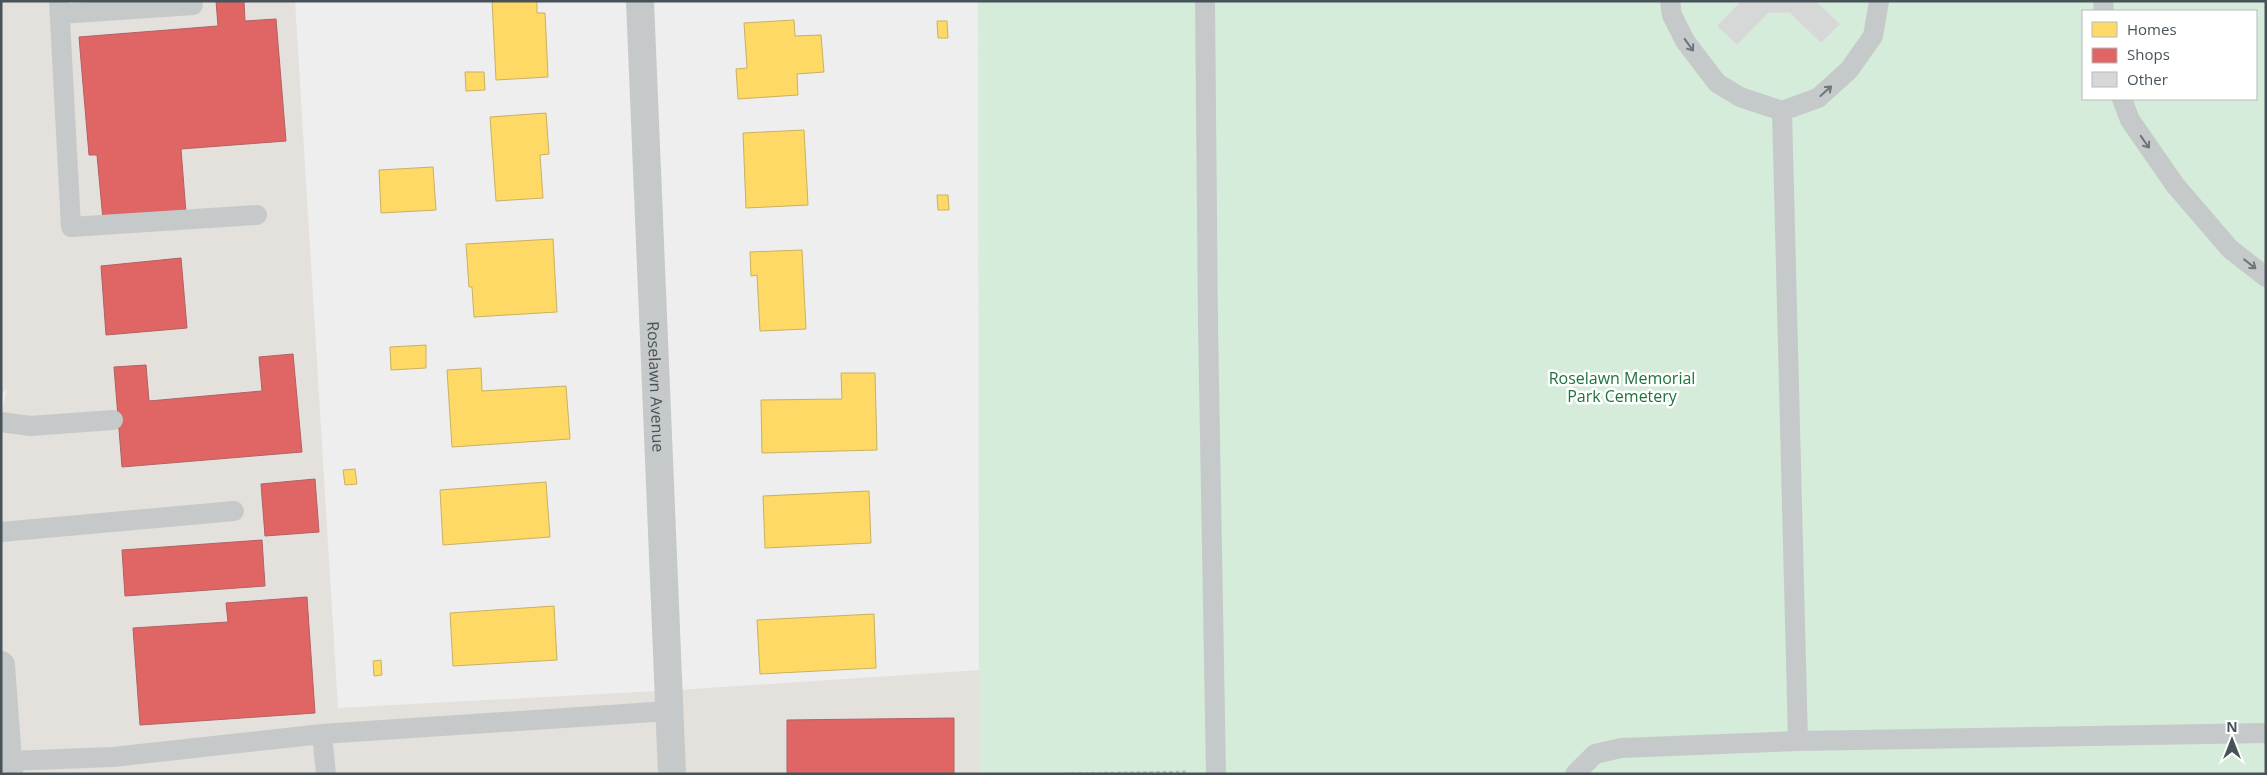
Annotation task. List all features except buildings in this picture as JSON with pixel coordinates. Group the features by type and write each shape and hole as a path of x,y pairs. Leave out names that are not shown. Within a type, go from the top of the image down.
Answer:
{"street":[{"name":"Roselawn Avenue","path":"640,1 672,774"},
{"path":"1,665 6,766"}],"lane":[{"path":"1205,1 1208,334 1216,773"},
{"path":"1670,1 1672,15 1685,40 1717,83 1740,97 1782,111 1818,98 1849,70 1873,36 1879,1"},
{"path":"193,5 59,8 71,227 257,215"},
{"path":"2122,100 2130,120 2175,185 2230,249 2266,277"},
{"path":"1782,111 1798,741"},
{"path":"1,422 30,426 112,420"},
{"path":"1,532 234,511"},
{"path":"6,766 113,757 322,734 669,711"},
{"path":"1575,774 1595,754 1621,748 1798,741 2266,732"},
{"path":"322,734 326,774"}],"path":[{"path":"1066,774 1216,773"}],"shaded area":[{"path":"1,1 295,1 338,708 677,690 980,670 979,774 9,774 1,665 1,415 7,388 1,395"}],"green space":[{"name":"Roselawn Memorial Park Cemetery","path":"978,1 2266,1 2266,774 979,774"}]}
